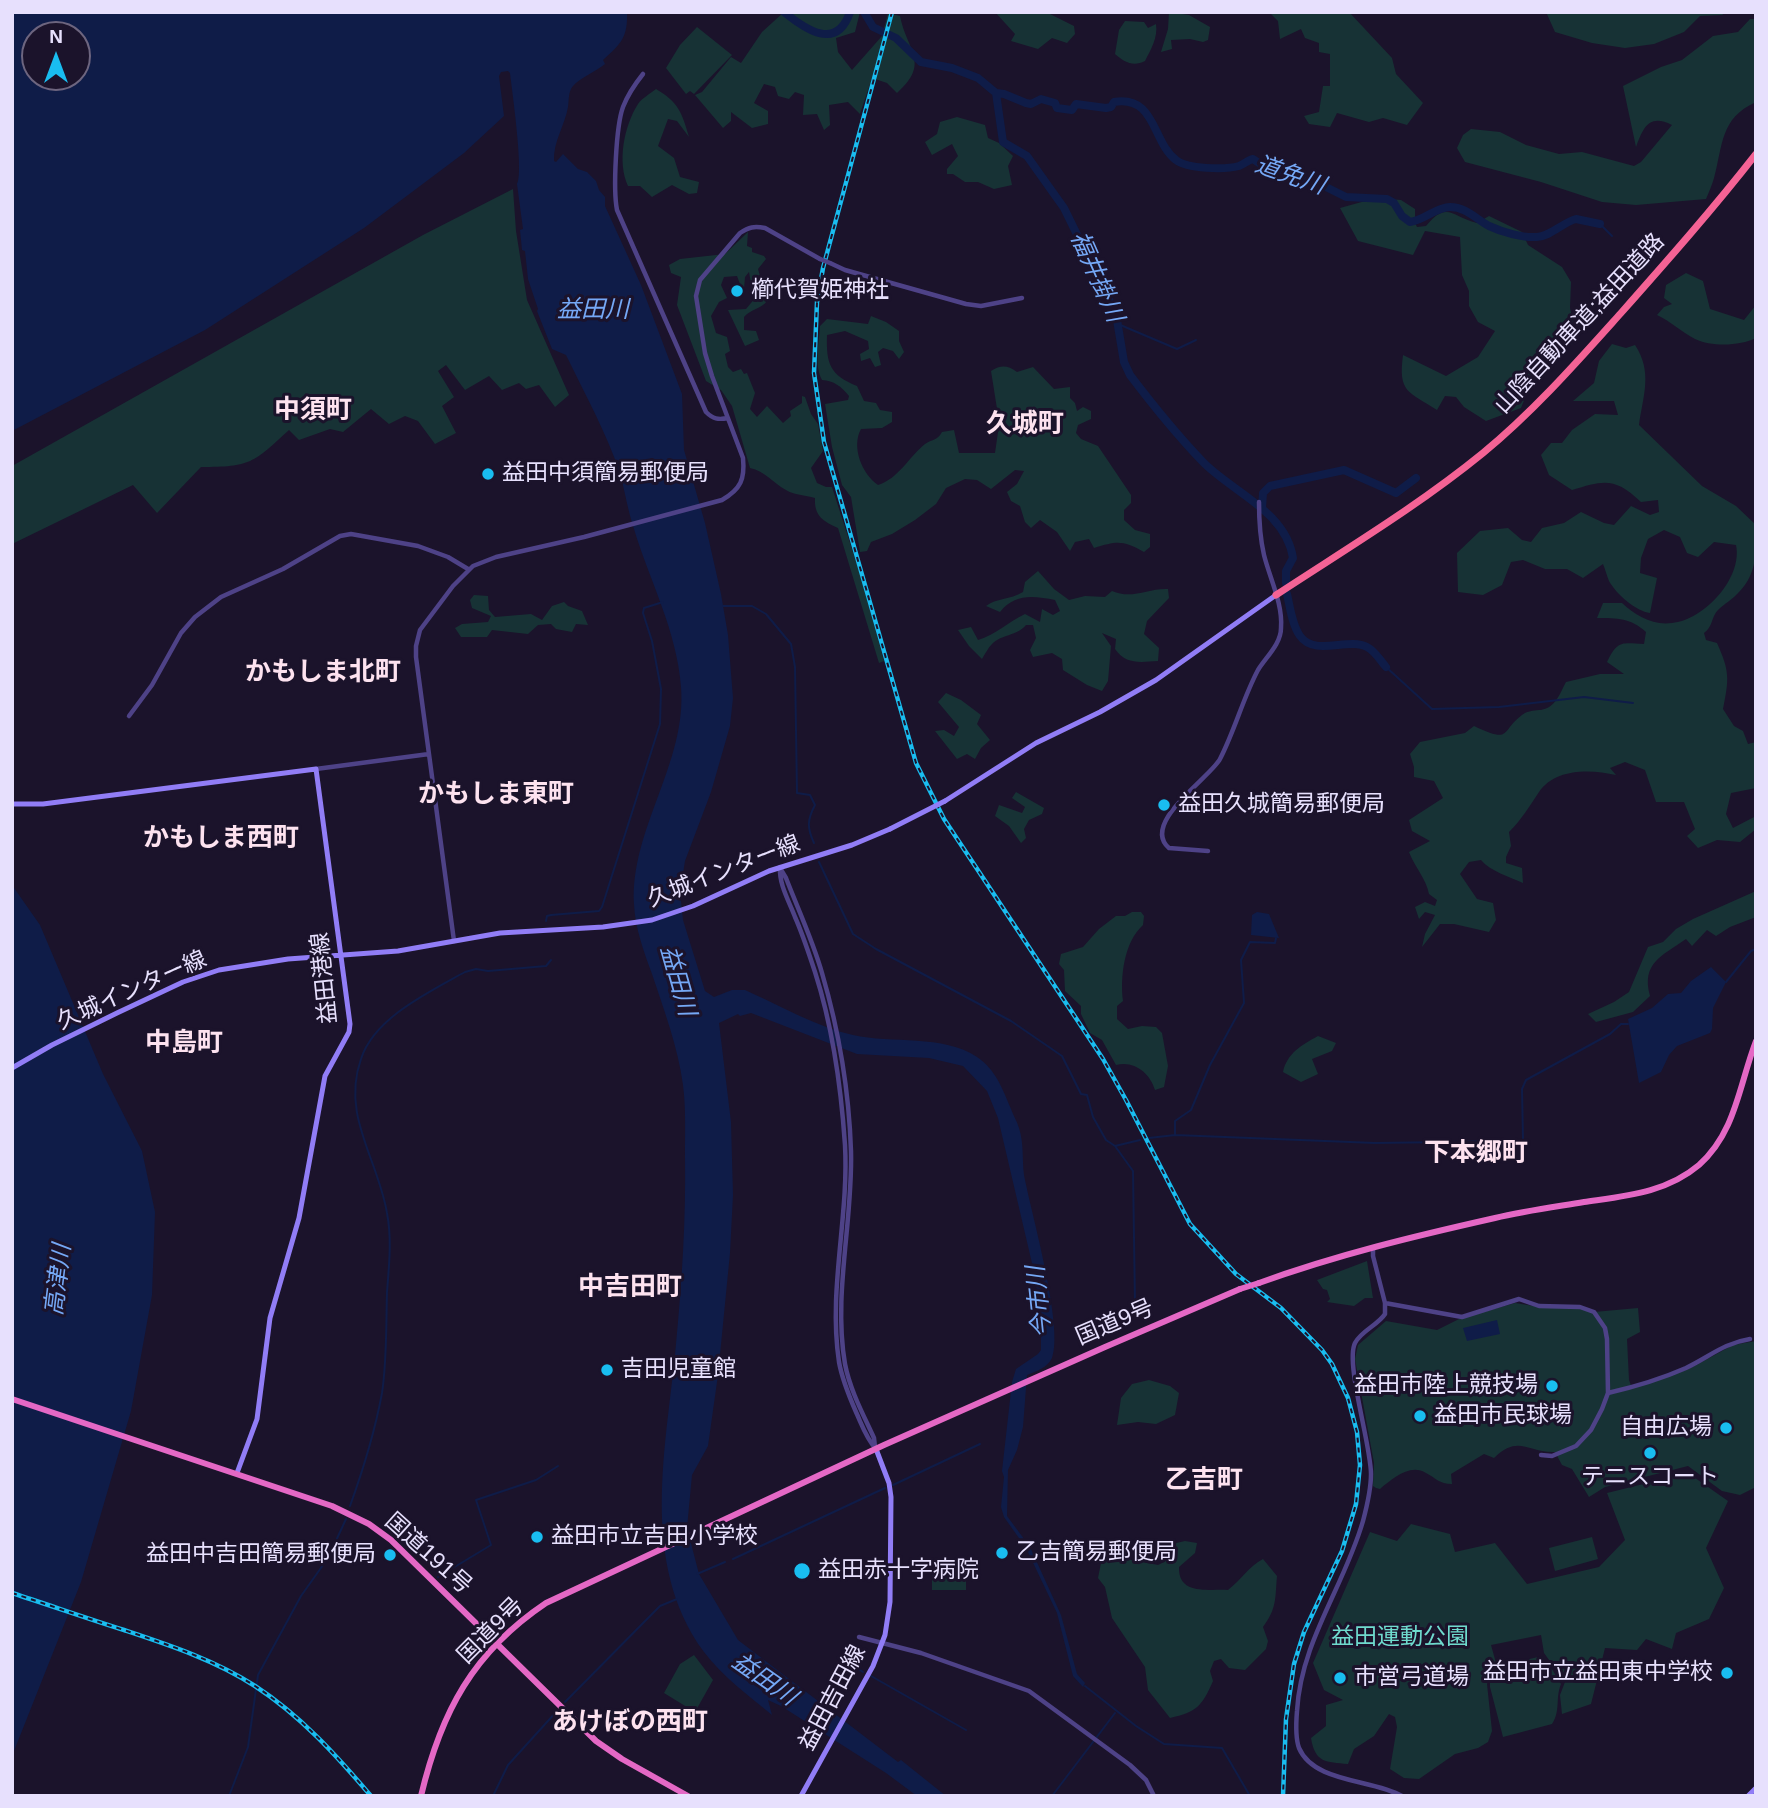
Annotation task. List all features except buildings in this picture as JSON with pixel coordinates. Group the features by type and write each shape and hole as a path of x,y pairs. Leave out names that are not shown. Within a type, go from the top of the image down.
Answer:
{"highway":[{"name":"山陰自動車道;益田道路","path":"1276,595 1447,480 1483,453 1538,404 1646,284 1756,154"},
{"name":"国道9号","path":"421,1796 441,1727 469,1675 497,1643 546,1603 876,1449 1240,1289 1373,1248 1498,1217 1644,1193 1675,1181 1699,1165 1721,1139 1733,1117 1756,1041"},
{"name":"国道191号","path":"12,1399 332,1506 369,1524 391,1540 596,1741 622,1759 688,1796"}],"main road":[{"name":"久城インター線","path":"12,1068 117,1013 183,982 219,970 288,959 398,951 500,933 628,924 652,920 693,906 780,867 852,845 945,802 1036,743 1100,712 1156,680 1276,595"},
{"path":"12,804 43,804 316,769"},
{"name":"益田港線","path":"237,1474 257,1419 270,1318 299,1218 325,1076 349,1032 350,1024 316,769"},
{"name":"益田吉田線","path":"801,1796 873,1665 882,1643 890,1602 891,1497 889,1483 876,1449"},
{"path":"1748,1796 1756,1788"}],"street":[{"path":"643,74 632,87 620,120 615,194 617,210 706,412 719,420 728,418"},
{"path":"454,941 416,646 420,630 468,569 496,557 722,500 736,492 745,473 743,458 705,353 696,296 700,280 740,233 756,226 765,228 845,270 974,305 1022,299"},
{"path":"1208,851 1169,848 1164,841 1164,828 1170,811 1206,777 1220,759 1258,671 1278,640 1282,627 1262,546 1259,502"},
{"path":"129,716 152,685 181,632 195,617 221,597 283,569 340,536 351,534 418,546 448,557 468,569"},
{"path":"316,769 429,754"},
{"path":"780,867 818,962 847,1097 852,1183 843,1297 843,1344 849,1380 874,1438 876,1449"},
{"path":"1373,1248 1385,1314 1358,1338 1352,1357 1370,1457 1368,1503 1350,1555 1306,1656 1298,1688 1296,1721 1301,1752 1321,1771 1391,1790 1402,1796"},
{"path":"1385,1303 1462,1317 1519,1299 1539,1306 1587,1309 1600,1318 1607,1339 1608,1393 1591,1430 1576,1446 1560,1454 1541,1455"},
{"path":"1608,1393 1665,1376 1707,1357 1733,1341 1750,1339"},
{"path":"859,1637 921,1653 1029,1691 1130,1765 1146,1780 1154,1796"}],"green space":[{"path":"784,12 860,12 855,32 836,38 838,52 852,70 882,36 888,13 900,16 914,56 913,73 897,93 887,83 872,78 860,114 848,102 829,105 830,125 824,130 817,114 803,115 804,95 795,92 789,99 778,96 775,87 764,84 754,103 768,111 768,124 752,128 731,112 731,121 723,128 695,95 702,92 731,57 741,63 762,32"},
{"path":"995,12 1046,12 1074,26 1075,34 1067,43 1052,38 1038,49 1011,41 1015,34"},
{"path":"1169,12 1189,15 1210,27 1208,40 1171,40 1172,49 1161,52 1168,29"},
{"path":"1269,12 1349,12 1392,58 1396,74 1423,103 1407,125 1383,118 1369,122 1337,113 1330,127 1309,124 1304,116 1319,112 1323,86 1330,86 1330,54 1319,52 1319,43 1305,38 1301,29 1280,39 1278,21"},
{"path":"1546,12 1727,12 1722,15 1700,16 1684,32 1654,44 1625,48 1592,43 1555,32"},
{"path":"1750,19 1756,19 1756,102 1744,109 1729,124 1706,199 1636,205 1602,202 1541,182 1465,162 1457,148 1463,135 1471,129 1500,132 1526,145 1559,154 1582,152 1634,166 1641,162 1672,125 1658,121 1648,124 1636,147 1623,86 1682,60 1713,36 1738,32"},
{"path":"1125,21 1144,22 1148,28 1156,24 1155,39 1145,61 1129,63 1115,54 1119,30"},
{"path":"697,27 732,55 694,94 690,91 686,94 666,68 680,45"},
{"path":"656,89 678,108 689,137 677,121 668,119 658,146 674,158 680,177 699,182 697,193 689,194 672,185 652,197 640,186 628,186 623,166 626,133 638,104"},
{"path":"957,117 985,125 988,138 999,143 1013,156 1008,166 1012,185 994,189 978,182 965,182 953,174 947,174 947,169 958,156 952,144 932,155 925,142 937,134 940,122"},
{"path":"513,189 516,231 527,300 569,395 555,407 539,385 526,389 519,383 502,390 489,376 465,390 446,365 438,371 454,397 442,406 456,433 435,444 418,421 405,416 389,424 371,409 343,432 330,429 299,440 289,430 250,461 231,466 201,467 157,513 133,485 12,544 12,466 423,235"},
{"path":"1376,198 1401,200 1415,209 1417,227 1426,226 1433,218 1445,212 1477,223 1489,216 1522,232 1528,245 1562,267 1571,282 1570,308 1577,339 1542,366 1521,408 1486,421 1464,407 1456,397 1445,396 1437,410 1407,390 1402,377 1403,355 1446,376 1478,357 1495,331 1478,322 1469,306 1469,291 1462,275 1460,237 1425,231 1413,255 1358,241 1340,208"},
{"path":"748,232 747,246 752,248 752,252 766,259 758,269 767,301 744,317 744,330 756,331 759,340 745,346 728,310 746,309 756,297 749,272 745,277 744,289 737,276 724,277 721,285 727,298 719,302 711,316 716,333 727,337 730,351 725,354 728,367 733,372 741,369 744,374 747,373 755,393 750,409 757,417 767,406 783,423 791,416 790,411 802,403 802,396 805,397 818,424 823,451 811,468 817,483 832,487 884,661 879,663 838,528 820,517 815,498 789,492 750,468 732,406 721,390 706,381 677,305 681,277 671,273 669,265 680,259 725,254"},
{"path":"1686,273 1703,281 1710,309 1744,320 1756,305 1756,338 1742,343 1702,342 1657,315 1664,307 1672,304 1664,298 1666,285"},
{"path":"871,316 899,331 899,341 904,352 899,359 893,351 883,348 878,352 881,365 875,367 870,358 861,361 860,354 869,349 868,341 845,331 827,335 827,345 829,361 835,373 857,386 864,401 876,403 880,410 892,412 892,422 882,428 861,429 858,436 860,460 867,474 878,485 892,478 919,449 942,432 954,430 959,453 995,453 999,425 989,421 998,415 991,371 1004,367 1017,372 1033,367 1054,389 1070,387 1070,398 1077,411 1083,407 1091,411 1091,419 1078,425 1076,433 1081,439 1098,446 1131,495 1131,503 1124,510 1124,520 1135,530 1150,534 1150,547 1144,552 1120,543 1094,548 1089,539 1075,542 1070,551 1057,532 1040,520 1031,528 1025,522 1020,506 1011,501 1007,492 1017,484 1024,471 1015,470 991,489 977,480 965,479 946,488 936,504 915,520 892,534 871,542 867,551 860,552 851,497 842,485 825,404 848,400 849,396 837,385 822,380 818,368 818,354 820,326 827,319 868,324"},
{"path":"1612,344 1626,348 1635,345 1641,355 1645,384 1639,425 1702,486 1736,506 1756,525 1755,561 1750,577 1737,595 1718,610 1704,633 1706,640 1717,643 1726,669 1723,709 1734,726 1743,731 1748,744 1756,742 1756,788 1731,793 1726,814 1733,828 1756,816 1756,829 1740,842 1717,840 1698,848 1687,836 1695,829 1684,802 1656,802 1645,770 1625,762 1610,768 1616,775 1585,771 1564,774 1546,784 1509,832 1511,846 1506,863 1522,868 1523,883 1495,871 1481,860 1469,862 1460,874 1477,899 1493,903 1496,920 1489,932 1454,924 1440,924 1422,947 1425,934 1435,915 1425,912 1419,919 1415,907 1425,902 1435,906 1437,900 1429,894 1409,852 1430,841 1412,831 1409,820 1443,798 1434,781 1414,777 1410,754 1420,742 1465,733 1474,726 1501,735 1525,713 1550,706 1566,682 1600,674 1624,674 1607,662 1621,644 1644,644 1646,632 1623,620 1597,618 1603,603 1622,603 1651,621 1672,623 1684,620 1708,606 1719,595 1733,571 1737,558 1736,545 1714,542 1698,557 1687,553 1680,537 1664,530 1648,539 1641,558 1640,573 1657,578 1650,613 1633,606 1617,592 1609,581 1603,564 1583,578 1567,569 1545,569 1523,560 1511,562 1502,585 1483,595 1458,592 1457,553 1480,531 1508,528 1522,540 1531,542 1542,528 1564,523 1581,512 1614,525 1631,506 1650,515 1659,512 1658,500 1641,502 1624,488 1609,483 1572,490 1549,475 1541,455 1551,443 1562,443 1572,430 1595,414 1618,415 1614,401 1573,401 1594,383 1599,361"},
{"path":"1038,571 1054,589 1069,600 1085,596 1105,597 1112,591 1133,594 1168,589 1169,598 1147,621 1144,634 1159,648 1158,661 1145,662 1124,658 1115,649 1116,639 1102,633 1111,646 1108,681 1102,691 1063,670 1062,659 1052,653 1033,657 1030,650 1036,638 1033,625 1026,625 996,641 982,659 958,630 971,627 978,640 1025,614 1040,622 1042,609 1053,615 1060,611 1055,600 1040,598 1018,599 1000,612 986,606 1023,592 1025,582"},
{"path":"474,595 488,596 489,610 495,617 531,614 542,620 552,606 564,602 582,611 588,625 576,624 572,632 556,629 551,624 538,625 528,634 492,630 487,637 461,637 455,628 462,624 488,622 491,616 472,608 470,600"},
{"path":"946,693 981,715 977,724 990,740 981,748 975,759 967,754 957,759 935,731 944,730 954,736 959,727 938,702"},
{"path":"1016,792 1044,808 1042,814 1029,820 1024,829 1026,838 1021,843 1009,826 995,816 999,805 1022,813 1025,807 1012,798"},
{"path":"1756,891 1756,917 1730,927 1716,936 1707,930 1692,946 1686,939 1662,956 1651,968 1648,976 1650,996 1633,1012 1596,1022 1588,1014 1629,992 1648,947 1663,942 1676,929 1693,919"},
{"path":"1132,912 1141,912 1144,916 1143,925 1131,941 1125,960 1123,1001 1117,1006 1117,1019 1128,1029 1156,1027 1162,1033 1168,1066 1164,1087 1155,1090 1140,1069 1129,1064 1116,1065 1102,1040 1090,1033 1081,1014 1081,1006 1065,991 1064,970 1059,964 1061,954 1083,947 1099,929 1116,916 1125,916"},
{"path":"1318,1036 1336,1043 1332,1051 1312,1059 1318,1074 1301,1082 1283,1072 1292,1055"},
{"path":"1367,1261 1373,1298 1365,1298 1354,1306 1327,1302 1330,1299 1327,1290 1323,1289 1317,1280"},
{"path":"1515,1303 1540,1307 1580,1307 1594,1312 1638,1308 1640,1332 1627,1339 1629,1380 1632,1388 1689,1369 1733,1345 1756,1341 1756,1487 1740,1495 1722,1491 1688,1466 1605,1487 1589,1497 1572,1469 1562,1465 1555,1452 1523,1446 1510,1447 1494,1458 1484,1454 1451,1474 1452,1484 1414,1470 1401,1474 1380,1489 1373,1486 1374,1463 1355,1359 1358,1345 1386,1321 1437,1330 1459,1319"},
{"path":"1149,1380 1170,1386 1179,1393 1175,1415 1156,1424 1138,1422 1117,1425 1121,1398 1132,1384"},
{"name":"益田運動公園","path":"1688,1473 1728,1501 1706,1548 1724,1588 1709,1619 1676,1633 1672,1649 1646,1639 1637,1650 1605,1648 1591,1704 1562,1714 1560,1695 1565,1682 1544,1653 1541,1635 1491,1645 1496,1663 1487,1684 1492,1731 1488,1742 1478,1748 1455,1754 1419,1779 1404,1778 1390,1769 1397,1727 1395,1717 1389,1714 1374,1736 1354,1749 1348,1764 1323,1760 1315,1752 1311,1738 1326,1726 1326,1705 1343,1700 1324,1690 1313,1663 1370,1532 1397,1541 1411,1524 1450,1534 1455,1552 1495,1543 1527,1584 1599,1567 1625,1540 1607,1493"},
{"path":"1592,1537 1598,1559 1555,1571 1549,1548"},
{"path":"1185,1541 1197,1543 1195,1553 1179,1567 1183,1582 1189,1586 1203,1590 1228,1590 1253,1565 1263,1559 1277,1576 1276,1591 1273,1609 1263,1627 1268,1641 1266,1649 1245,1670 1229,1668 1221,1659 1214,1661 1210,1671 1213,1681 1202,1702 1187,1713 1170,1718 1148,1690 1145,1667 1112,1618 1105,1587 1098,1578 1101,1563 1116,1557 1158,1565 1164,1562 1172,1544"},
{"path":"932,1560 966,1561 966,1590 932,1590"},
{"path":"694,1655 713,1680 695,1712 664,1693 680,1664"},
{"path":"1538,1657 1547,1661 1561,1684 1555,1719 1552,1724 1503,1737 1490,1687 1496,1667"}],"water":[{"name":"益田川","path":"12,12 627,12 625,34 603,60 605,64 571,88 555,147 554,161 563,154 578,169 587,172 596,181 605,197 605,206 641,285 682,394 684,450 705,523 728,635 733,698 730,726 711,792 685,861 680,892 683,920 705,991 714,997 732,990 745,990 812,1021 853,1035 949,1045 977,1057 998,1080 1021,1134 1024,1175 1050,1296 1055,1343 1050,1361 1041,1369 1027,1375 1023,1427 1008,1470 1007,1516 1030,1547 1061,1615 1077,1674 1085,1683 1083,1687 1073,1676 1057,1613 1026,1548 1004,1517 1001,1507 1004,1477 1002,1471 1012,1382 1016,1369 1041,1350 1041,1328 1035,1276 998,1118 987,1091 963,1066 929,1058 857,1054 751,1013 740,1016 738,1014 719,1023 731,1122 733,1195 730,1253 708,1446 692,1475 687,1528 699,1574 738,1640 946,1796 917,1796 886,1773 768,1700 772,1715 727,1677 704,1652 683,1617 671,1580 664,1542 662,1502 683,1250 685,1103 678,1057 640,940 634,904 635,876 641,849 676,742 681,715 681,687 669,626 634,529 620,473 595,413 566,355 552,349 528,279 520,230 523,229 517,184 518,149 510,73 501,72 499,76 504,116 464,153 364,228 205,330 12,431"},
{"name":"高津川","path":"12,885 40,925 103,1074 142,1151 155,1212 152,1295 131,1411 81,1582 12,1756"},
{"path":"1257,912 1269,914 1279,938 1251,935 1252,915"},
{"path":"1711,967 1726,982 1713,1008 1710,1033 1677,1046 1661,1072 1639,1083 1628,1019 1652,1008 1668,994 1681,993 1691,981"},
{"path":"1497,1320 1500,1334 1467,1341 1463,1328"}],"waterway":[{"name":"福井掛川","path":"784,12 811,30 829,34 844,24 850,12"},
{"name":"道免川","path":"864,12 873,27 896,38 921,62 952,68 978,78 996,93 1031,104 1041,99 1055,103 1057,108 1072,110 1076,104 1106,108 1111,107 1114,102 1128,102 1138,106 1152,122 1168,152 1181,163 1216,168 1239,166 1253,159 1269,170 1281,170 1346,197 1387,199 1394,203 1402,216 1410,222 1450,207 1466,211 1494,228 1525,237 1542,236 1576,219 1600,224"},
{"name":"福井掛川","path":"996,93 1003,142 1027,156 1064,208 1116,314 1124,362 1130,375 1203,462 1280,527 1293,558 1286,571 1286,583"},
{"path":"1600,224 1612,236"},
{"path":"1118,324 1177,349 1196,340"},
{"path":"1262,508 1263,493 1270,486 1344,470 1396,493 1416,478"},
{"name":"福井掛川","path":"1287,594 1295,627 1306,642 1323,646 1351,644 1367,647 1386,667"},
{"path":"546,921 547,916 599,911 602,907 660,724 661,689 652,641 643,613 644,608 663,602"},
{"path":"723,606 752,606 766,614 791,644 795,667 797,793 810,795 815,805 809,824 814,843"},
{"path":"1386,667 1432,709 1499,707 1584,697 1633,703"},
{"path":"819,862 853,934 1011,1021 1062,1056 1081,1094 1087,1095 1093,1117 1106,1140 1115,1146 1133,1171 1135,1304"},
{"path":"1175,1135 1175,1121 1191,1110 1210,1065 1244,1003 1241,960 1250,942 1275,943 1276,938"},
{"path":"1726,982 1751,951 1756,949"},
{"path":"350,1506 376,1422 382,1393 390,1252 389,1223 363,1137 355,1099 361,1059 368,1044 390,1019 465,972 476,969 488,971 546,966 551,960"},
{"path":"1149,1138 1175,1135 1375,1143 1520,1141 1523,1139 1522,1089 1526,1080 1610,1034 1621,1024 1628,1024"},
{"path":"1115,1146 1140,1140"},
{"path":"893,1485 980,1444"},
{"path":"438,1577 491,1545 476,1500 536,1480 558,1466"},
{"path":"733,1559 885,1488"},
{"path":"229,1796 248,1747 258,1675 301,1596 328,1558 346,1519"},
{"path":"697,1574 725,1562"},
{"path":"565,1702 660,1606 677,1599"},
{"path":"854,1666 863,1672"},
{"path":"871,1676 966,1730"},
{"name":"今市川","path":"1085,1686 1164,1744 1222,1748 1250,1796"},
{"path":"493,1796 508,1765 557,1711"},
{"path":"1052,1796 1115,1713"}],"railway":[{"path":"892,12 823,268 817,302 814,373 824,442 916,763 944,819 1103,1059 1190,1224 1236,1274 1281,1308 1322,1350 1332,1364 1348,1398 1357,1432 1360,1465 1356,1504 1342,1551 1304,1632 1294,1664 1286,1719 1283,1796"},
{"path":"12,1593 175,1647 240,1677 303,1723 371,1796"}],"place":[{"name":"櫛代賀姫神社","path":"737,291"},
{"name":"益田中須簡易郵便局","path":"488,474"},
{"name":"益田久城簡易郵便局","path":"1164,805"},
{"name":"吉田児童館","path":"607,1370"},
{"name":"益田市陸上競技場","path":"1552,1386"},
{"name":"益田市民球場","path":"1420,1416"},
{"name":"自由広場","path":"1726,1428"},
{"name":"テニスコート","path":"1650,1453"},
{"name":"益田市立吉田小学校","path":"537,1537"},
{"name":"乙吉簡易郵便局","path":"1002,1553"},
{"name":"益田中吉田簡易郵便局","path":"390,1555"},
{"name":"益田赤十字病院","path":"802,1571"},
{"name":"益田市立益田東中学校","path":"1727,1673"},
{"name":"市営弓道場","path":"1340,1678"}],"district":[{"name":"中須町","path":"313,411"},
{"name":"久城町","path":"1025,425"},
{"name":"かもしま北町","path":"323,673"},
{"name":"かもしま東町","path":"496,795"},
{"name":"かもしま西町","path":"221,839"},
{"name":"中島町","path":"184,1044"},
{"name":"下本郷町","path":"1476,1154"},
{"name":"中吉田町","path":"630,1288"},
{"name":"乙吉町","path":"1204,1481"},
{"name":"あけぼの西町","path":"630,1723"}]}
